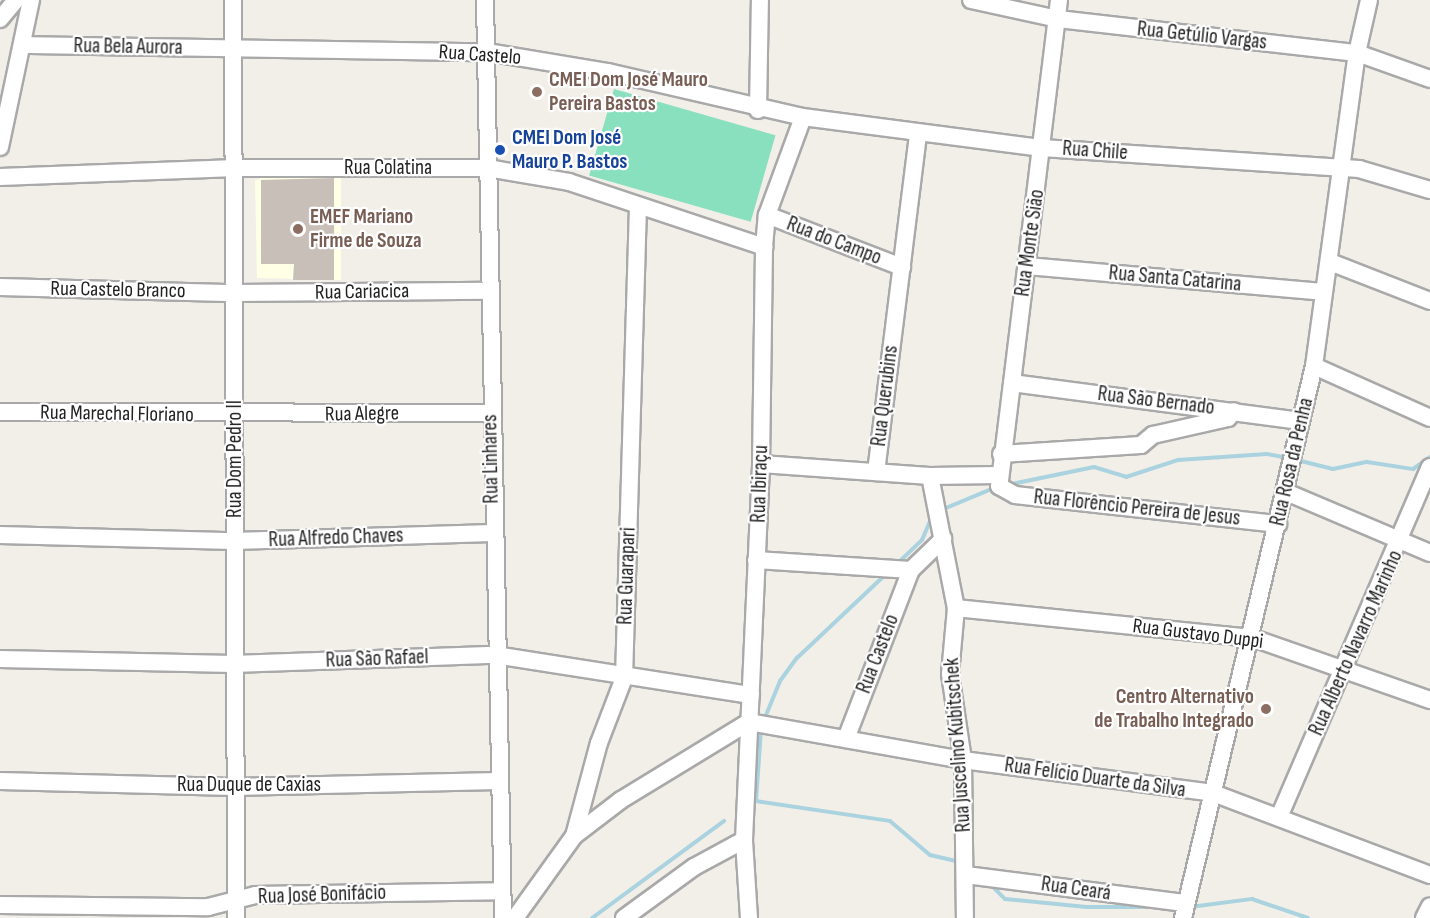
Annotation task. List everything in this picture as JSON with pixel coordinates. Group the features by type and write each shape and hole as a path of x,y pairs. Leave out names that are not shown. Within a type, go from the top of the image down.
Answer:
{"street":[{"path":"0,19 16,0"},
{"path":"0,147 31,0"},
{"name":"Rua Dom Pedro II","path":"234,0 232,49 236,168 236,293 233,787 236,910"},
{"name":"Rua Linhares","path":"485,0 492,533 503,918"},
{"path":"758,110 760,0"},
{"name":"Rua Getúlio Vargas","path":"971,0 1058,19 1357,53 1430,79"},
{"name":"Rua Monte Sião","path":"999,480 1059,0"},
{"name":"Rua Rosa da Penha","path":"1184,911 1252,638 1314,366 1323,292 1330,262 1343,170 1357,53 1369,0"},
{"name":"Rua Bela Aurora","path":"23,45 232,49"},
{"name":"Rua Castelo","path":"232,49 487,52 609,72 758,110"},
{"name":"Rua Chile","path":"758,110 1042,148 1377,171 1430,190"},
{"name":"Rua Ibiraçu","path":"749,918 744,840 761,464 764,246 767,215 802,117"},
{"name":"Rua Querubins","path":"918,133 876,472 999,480"},
{"name":"Rua Colatina","path":"0,177 236,168 487,168 568,182 638,207 764,246"},
{"name":"Rua Guarapari","path":"515,918 574,836 599,743 624,678 638,207"},
{"name":"Rua do Campo","path":"767,215 902,267"},
{"path":"1330,262 1430,301"},
{"name":"Rua Santa Catarina","path":"1027,266 1323,292"},
{"name":"Rua Castelo Branco","path":"0,287 236,293"},
{"name":"Rua Cariacica","path":"236,293 488,291"},
{"path":"1314,366 1430,418"},
{"name":"Rua São Bernado","path":"1012,383 1301,421"},
{"path":"1001,454 1141,445 1153,435 1228,418 1234,411"},
{"name":"Rua Marechal Floriano","path":"0,412 235,415"},
{"name":"Rua Alegre","path":"235,415 490,413"},
{"path":"761,464 876,472"},
{"name":"Rua Alberto Navarro Marinho","path":"1279,817 1401,541 1430,467"},
{"path":"930,476 956,608"},
{"name":"Rua Florêncio Pereira de Jesus","path":"999,480 1015,495 1278,524"},
{"path":"1286,492 1430,553"},
{"name":"Rua Alfredo Chaves","path":"0,535 234,541 492,533"},
{"path":"756,560 911,570 943,539"},
{"name":"Rua Castelo","path":"846,739 911,570"},
{"name":"Rua Gustavo Duppi","path":"956,608 1252,638 1345,667 1430,700"},
{"name":"Rua Juscelino Kubitschek","path":"956,608 950,674 963,760 965,918"},
{"name":"Rua São Rafael","path":"0,658 233,664 495,655 624,678 751,695"},
{"path":"574,836 621,800 749,722"},
{"name":"Rua Felício Duarte da Silva","path":"749,722 963,760 1213,794 1430,875"},
{"name":"Rua Duque de Caxias","path":"0,780 233,787 498,781"},
{"path":"624,918 694,867 744,840"},
{"name":"Rua Ceará","path":"966,874 1184,911"},
{"name":"Rua José Bonifácio","path":"0,905 117,912 208,907 236,910 255,895 501,891"},
{"path":"1424,918 1430,906"}],"shaded area":[{"name":"EMEF Mariano Firme de Souza","path":"341,176 341,280 257,278 255,181 262,177"}],"green space":[{"path":"614,89 775,135 751,222 589,176"}],"building":[{"name":"EMEF Mariano Firme de Souza","path":"334,178 334,280 293,280 294,264 261,264 261,180"}],"waterway":[{"path":"1007,485 1094,467 1126,477 1178,460 1267,454 1287,458"},
{"path":"1297,460 1333,469 1367,462 1413,469 1430,457"},
{"path":"941,510 994,488"},
{"path":"898,563 922,540 932,517"},
{"path":"764,720 780,681 797,658 886,574"},
{"path":"756,801 761,730"},
{"path":"755,801 890,821 930,855 960,862"},
{"path":"592,918 724,821"},
{"path":"990,884 1005,899 1087,907 1159,907"},
{"path":"1190,907 1252,899 1308,918"}],"place":[{"name":"CMEI Dom José Mauro Pereira Bastos","path":"537,92"},
{"name":"CMEI Dom José Mauro P. Bastos","path":"500,150"},
{"name":"EMEF Mariano Firme de Souza","path":"298,229"},
{"name":"Centro Alternativo de Trabalho Integrado","path":"1266,709"}]}
